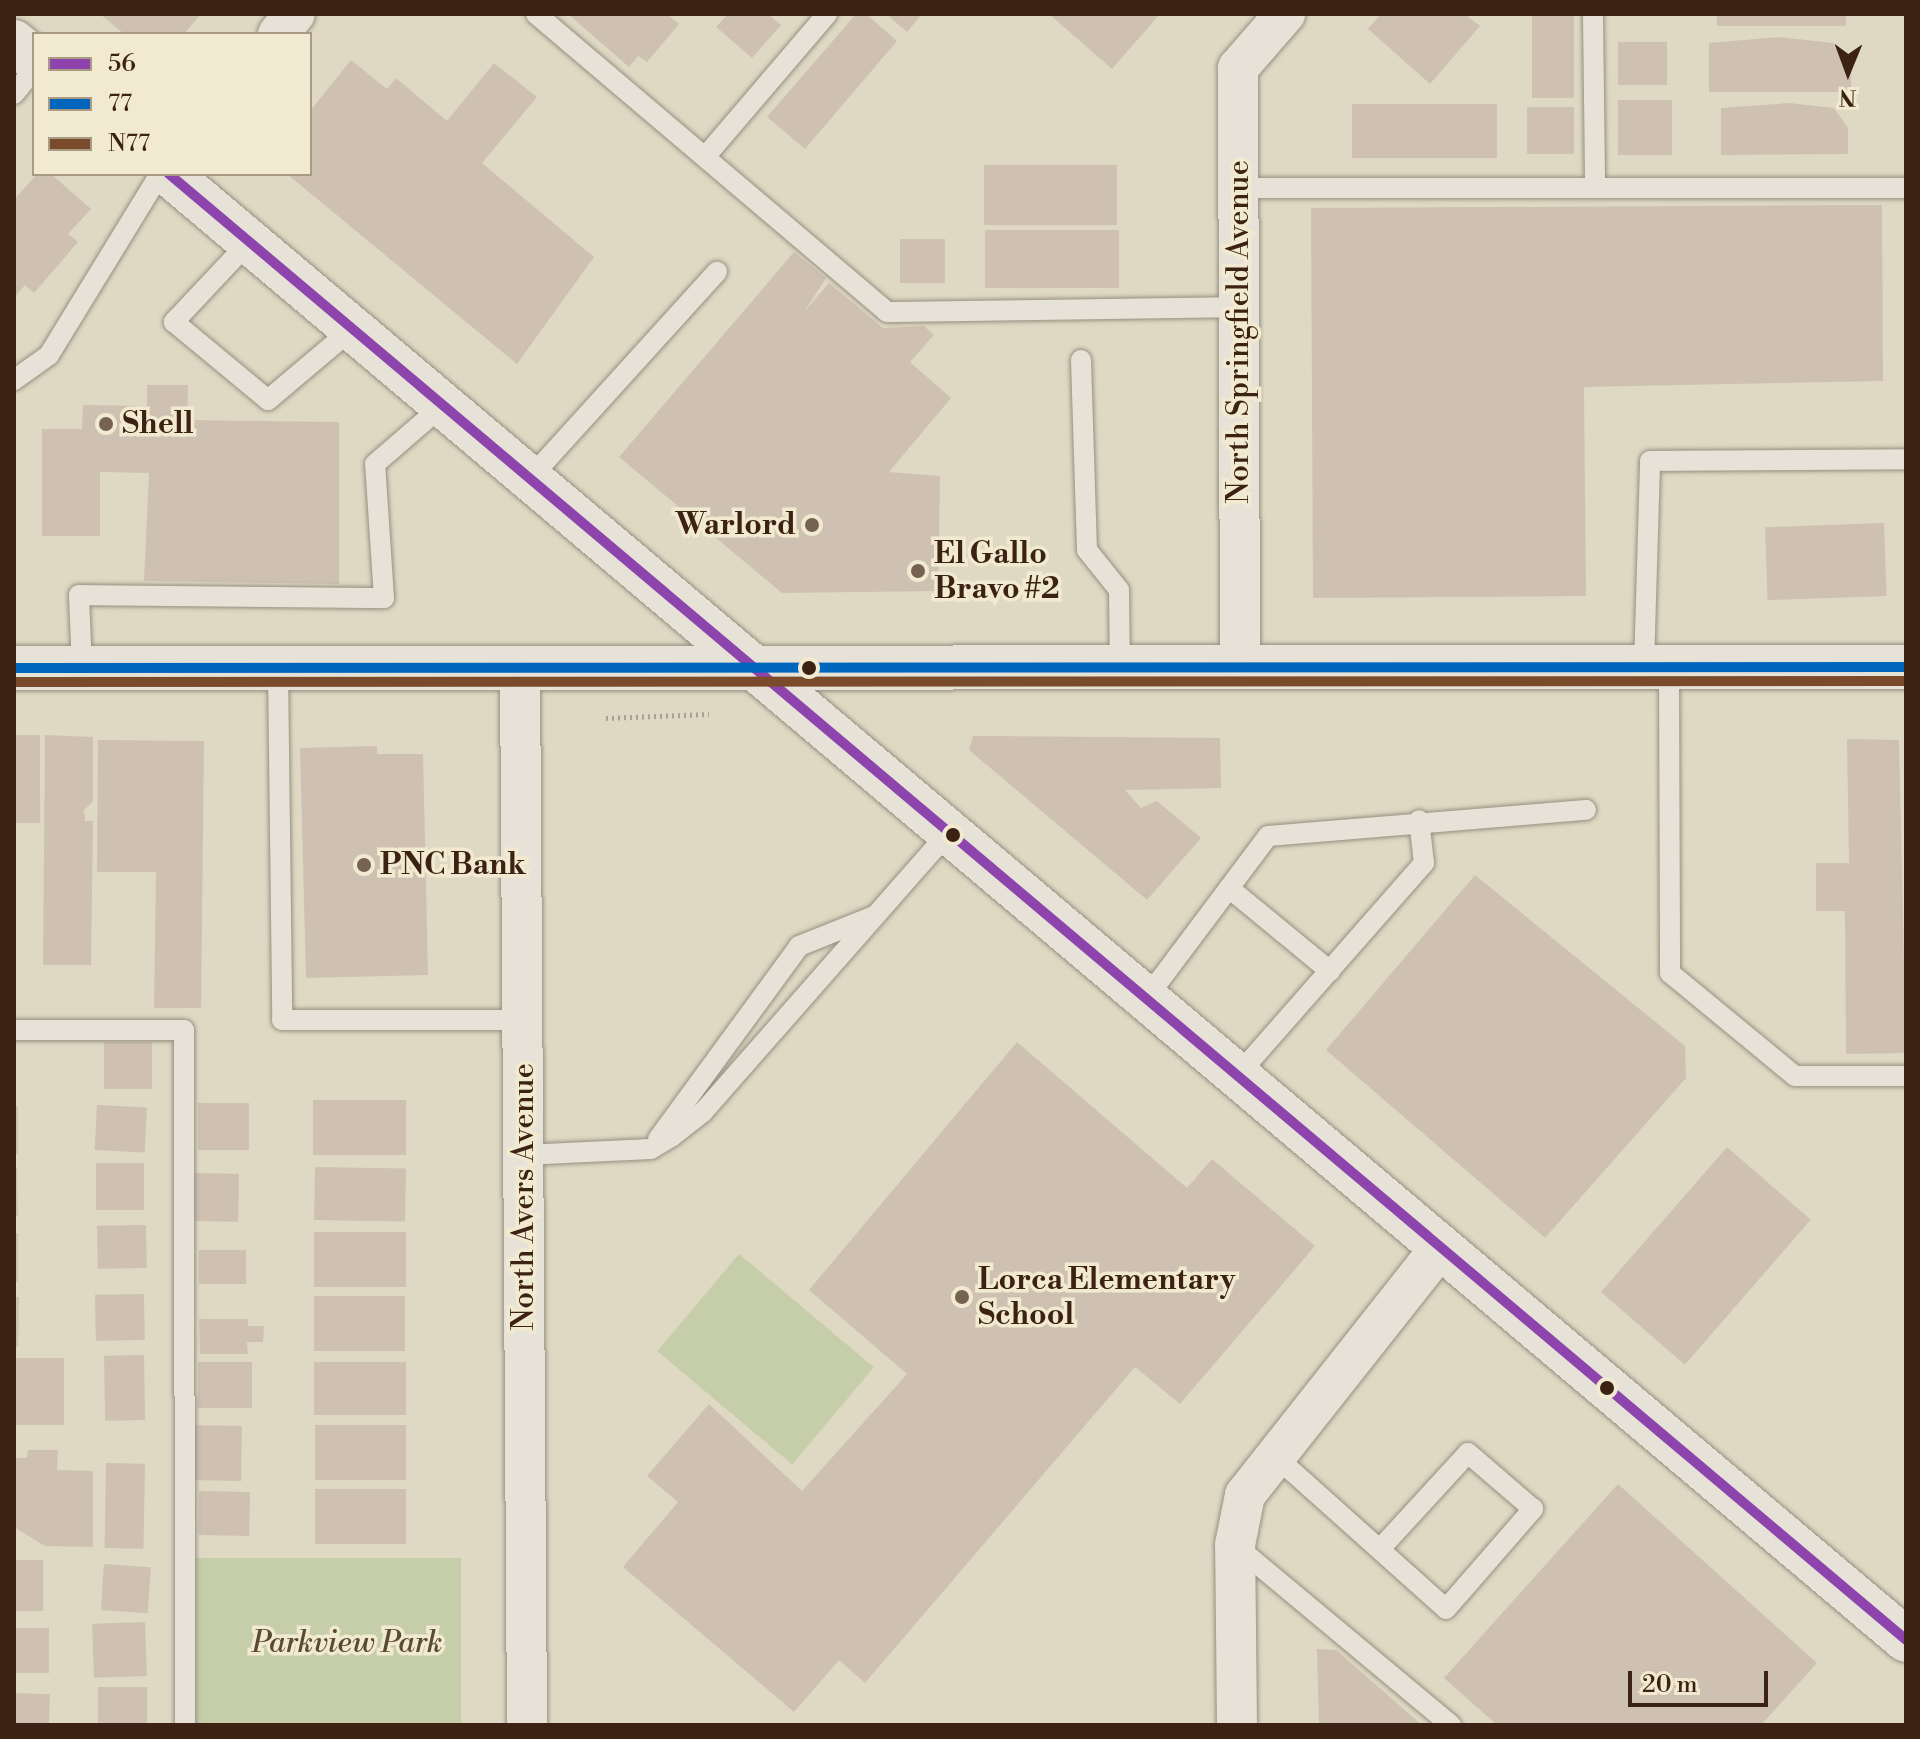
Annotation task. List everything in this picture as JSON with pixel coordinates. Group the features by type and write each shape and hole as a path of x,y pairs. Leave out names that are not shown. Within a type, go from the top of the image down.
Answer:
{"main road":[{"path":"14,42 32,57"},
{"path":"171,176 1906,1640"},
{"path":"14,668 1906,667"}],"street":[{"path":"280,32 295,14"},
{"name":"North Springfield Avenue","path":"1240,667 1238,68 1285,14"},
{"name":"North Avers Avenue","path":"520,669 527,1725"},
{"path":"1237,1725 1235,1545 1245,1495 1439,1249"}],"lane":[{"path":"536,14 887,312 1238,307"},
{"path":"705,157 827,14"},
{"path":"1593,14 1595,188"},
{"path":"14,94 32,72"},
{"path":"14,380 49,355 159,176"},
{"path":"1238,188 1906,188"},
{"path":"249,242 174,322 268,400 352,329"},
{"path":"529,479 717,272"},
{"path":"1081,360 1087,550 1119,590 1120,667"},
{"path":"82,668 79,595 384,598 375,464 442,406"},
{"path":"1906,459 1650,461 1670,973 1795,1076 1906,1076"},
{"path":"278,668 282,1020 523,1020"},
{"path":"1145,1000 1268,836 1419,820 1586,810"},
{"path":"1236,1077 1424,863 1419,820"},
{"path":"523,1155 651,1149 703,1112 948,833"},
{"path":"1229,888 1330,971"},
{"path":"651,1149 799,946 878,914"},
{"path":"14,1030 184,1030 185,1725"},
{"path":"1275,1456 1446,1609 1533,1509 1468,1453 1380,1549"},
{"path":"1235,1545 1451,1725"}],"path":[{"path":"591,718 704,719"}],"green space":[{"path":"739,1254 874,1367 792,1464 657,1351"},
{"name":"Parkview Park","path":"188,1558 461,1558 461,1725 188,1725"}],"building":[{"path":"100,14 201,14 186,32 122,32"},
{"path":"568,14 667,14 679,24 647,62 638,56 629,67"},
{"path":"728,14 768,14 781,25 752,58 716,27"},
{"path":"856,14 866,14 897,41 805,149 767,117"},
{"path":"886,14 922,14 907,32"},
{"path":"1049,14 1160,14 1112,69"},
{"path":"1381,14 1465,14 1480,26 1430,84 1368,29"},
{"path":"1532,14 1574,14 1574,98 1532,98"},
{"path":"1717,14 1846,14 1846,26 1717,26"},
{"path":"1779,37 1833,43 1841,59 1851,59 1851,92 1709,92 1709,43"},
{"path":"1618,42 1667,42 1667,85 1618,85"},
{"path":"351,60 387,89 396,78 447,121 494,63 537,97 482,163 594,257 517,364 289,176 312,176 312,109"},
{"path":"1618,100 1672,100 1672,155 1618,155"},
{"path":"1789,103 1834,108 1848,128 1848,154 1721,155 1721,108"},
{"path":"1352,104 1497,104 1497,158 1352,158"},
{"path":"1527,107 1574,107 1574,154 1527,154"},
{"path":"984,165 1117,165 1117,225 984,225"},
{"path":"35,176 53,176 91,209 68,234 78,242 34,293 25,285 14,298 14,200"},
{"path":"1882,205 1883,381 1584,387 1586,596 1313,598 1311,208"},
{"path":"985,230 1119,230 1119,288 985,288"},
{"path":"900,239 945,239 945,283 900,283"},
{"path":"794,252 826,278 804,312 829,283 883,328 924,326 934,335 910,362 951,398 889,472 940,476 938,591 782,593 619,457"},
{"name":"Shell","path":"147,385 188,385 187,420 339,422 339,584 144,581 149,473 100,472 100,536 42,536 42,429 82,429 83,405 147,406"},
{"path":"1884,523 1887,596 1768,600 1765,527"},
{"path":"14,735 40,735 40,823 14,823"},
{"path":"45,735 93,737 93,801 84,810 85,821 93,821 91,965 43,965"},
{"path":"973,736 1220,738 1221,788 1125,790 1141,808 1157,801 1201,838 1147,900 969,750"},
{"path":"1847,739 1899,740 1906,1053 1846,1054 1845,911 1816,911 1816,863 1849,863"},
{"path":"98,740 204,741 201,1008 154,1008 156,872 97,872"},
{"name":"PNC Bank","path":"377,746 377,754 423,754 428,975 306,978 300,748"},
{"path":"1475,875 1685,1046 1686,1078 1545,1238 1326,1050"},
{"path":"104,1042 152,1042 152,1089 104,1089"},
{"name":"Lorca Elementary School","path":"1017,1042 1187,1188 1212,1159 1315,1246 1180,1404 1135,1367 865,1683 839,1660 794,1712 623,1567 678,1502 647,1476 709,1404 802,1491 907,1374 809,1290"},
{"path":"313,1100 406,1100 406,1155 313,1155"},
{"path":"198,1103 249,1103 249,1150 198,1150"},
{"path":"97,1105 147,1108 145,1153 95,1150"},
{"path":"14,1106 18,1106 18,1154 14,1154"},
{"path":"1727,1147 1811,1220 1685,1365 1601,1292"},
{"path":"96,1163 144,1163 144,1210 96,1210"},
{"path":"17,1167 18,1216 14,1216 14,1168"},
{"path":"315,1167 406,1169 405,1222 314,1220"},
{"path":"192,1173 239,1174 238,1222 191,1221"},
{"path":"146,1225 147,1268 98,1269 97,1226"},
{"path":"314,1232 406,1232 406,1287 314,1287"},
{"path":"14,1233 18,1233 18,1282 14,1282"},
{"path":"199,1250 246,1250 246,1284 199,1284"},
{"path":"144,1294 145,1340 96,1341 95,1295"},
{"path":"314,1296 405,1296 405,1351 314,1351"},
{"path":"14,1297 19,1297 18,1347 14,1347"},
{"path":"199,1319 248,1319 248,1326 264,1326 263,1342 247,1342 248,1354 200,1354"},
{"path":"144,1355 145,1420 105,1421 104,1356"},
{"path":"14,1358 64,1358 64,1425 14,1425"},
{"path":"198,1362 252,1362 252,1408 198,1408"},
{"path":"314,1362 406,1362 406,1415 314,1415"},
{"path":"189,1425 242,1426 241,1481 188,1480"},
{"path":"315,1425 406,1425 406,1480 315,1480"},
{"path":"28,1450 58,1450 57,1470 93,1471 93,1547 45,1546 14,1527 14,1458 27,1458"},
{"path":"106,1463 145,1464 144,1549 105,1548"},
{"path":"1618,1484 1817,1663 1761,1725 1497,1725 1444,1678"},
{"path":"315,1489 406,1489 406,1544 315,1544"},
{"path":"199,1491 250,1492 249,1536 198,1535"},
{"path":"14,1560 43,1560 43,1611 14,1611"},
{"path":"104,1564 151,1567 148,1613 101,1610"},
{"path":"145,1622 147,1676 94,1678 92,1624"},
{"path":"14,1628 49,1628 49,1673 14,1673"},
{"path":"1317,1649 1336,1650 1422,1725 1319,1725"},
{"path":"98,1687 147,1687 147,1725 98,1725"},
{"path":"14,1693 50,1694 49,1725 14,1725"}],"transit line":[{"name":"56","path":"171,176 1906,1640"},
{"name":"77","path":"14,668 1906,667"},
{"name":"N77","path":"14,682 1906,681"}],"place":[{"name":"Shell","path":"106,424"},
{"name":"Warlord","path":"812,525"},
{"name":"El Gallo Bravo #2","path":"918,571"},
{"name":"PNC Bank","path":"364,865"},
{"name":"Lorca Elementary School","path":"962,1297"}]}
